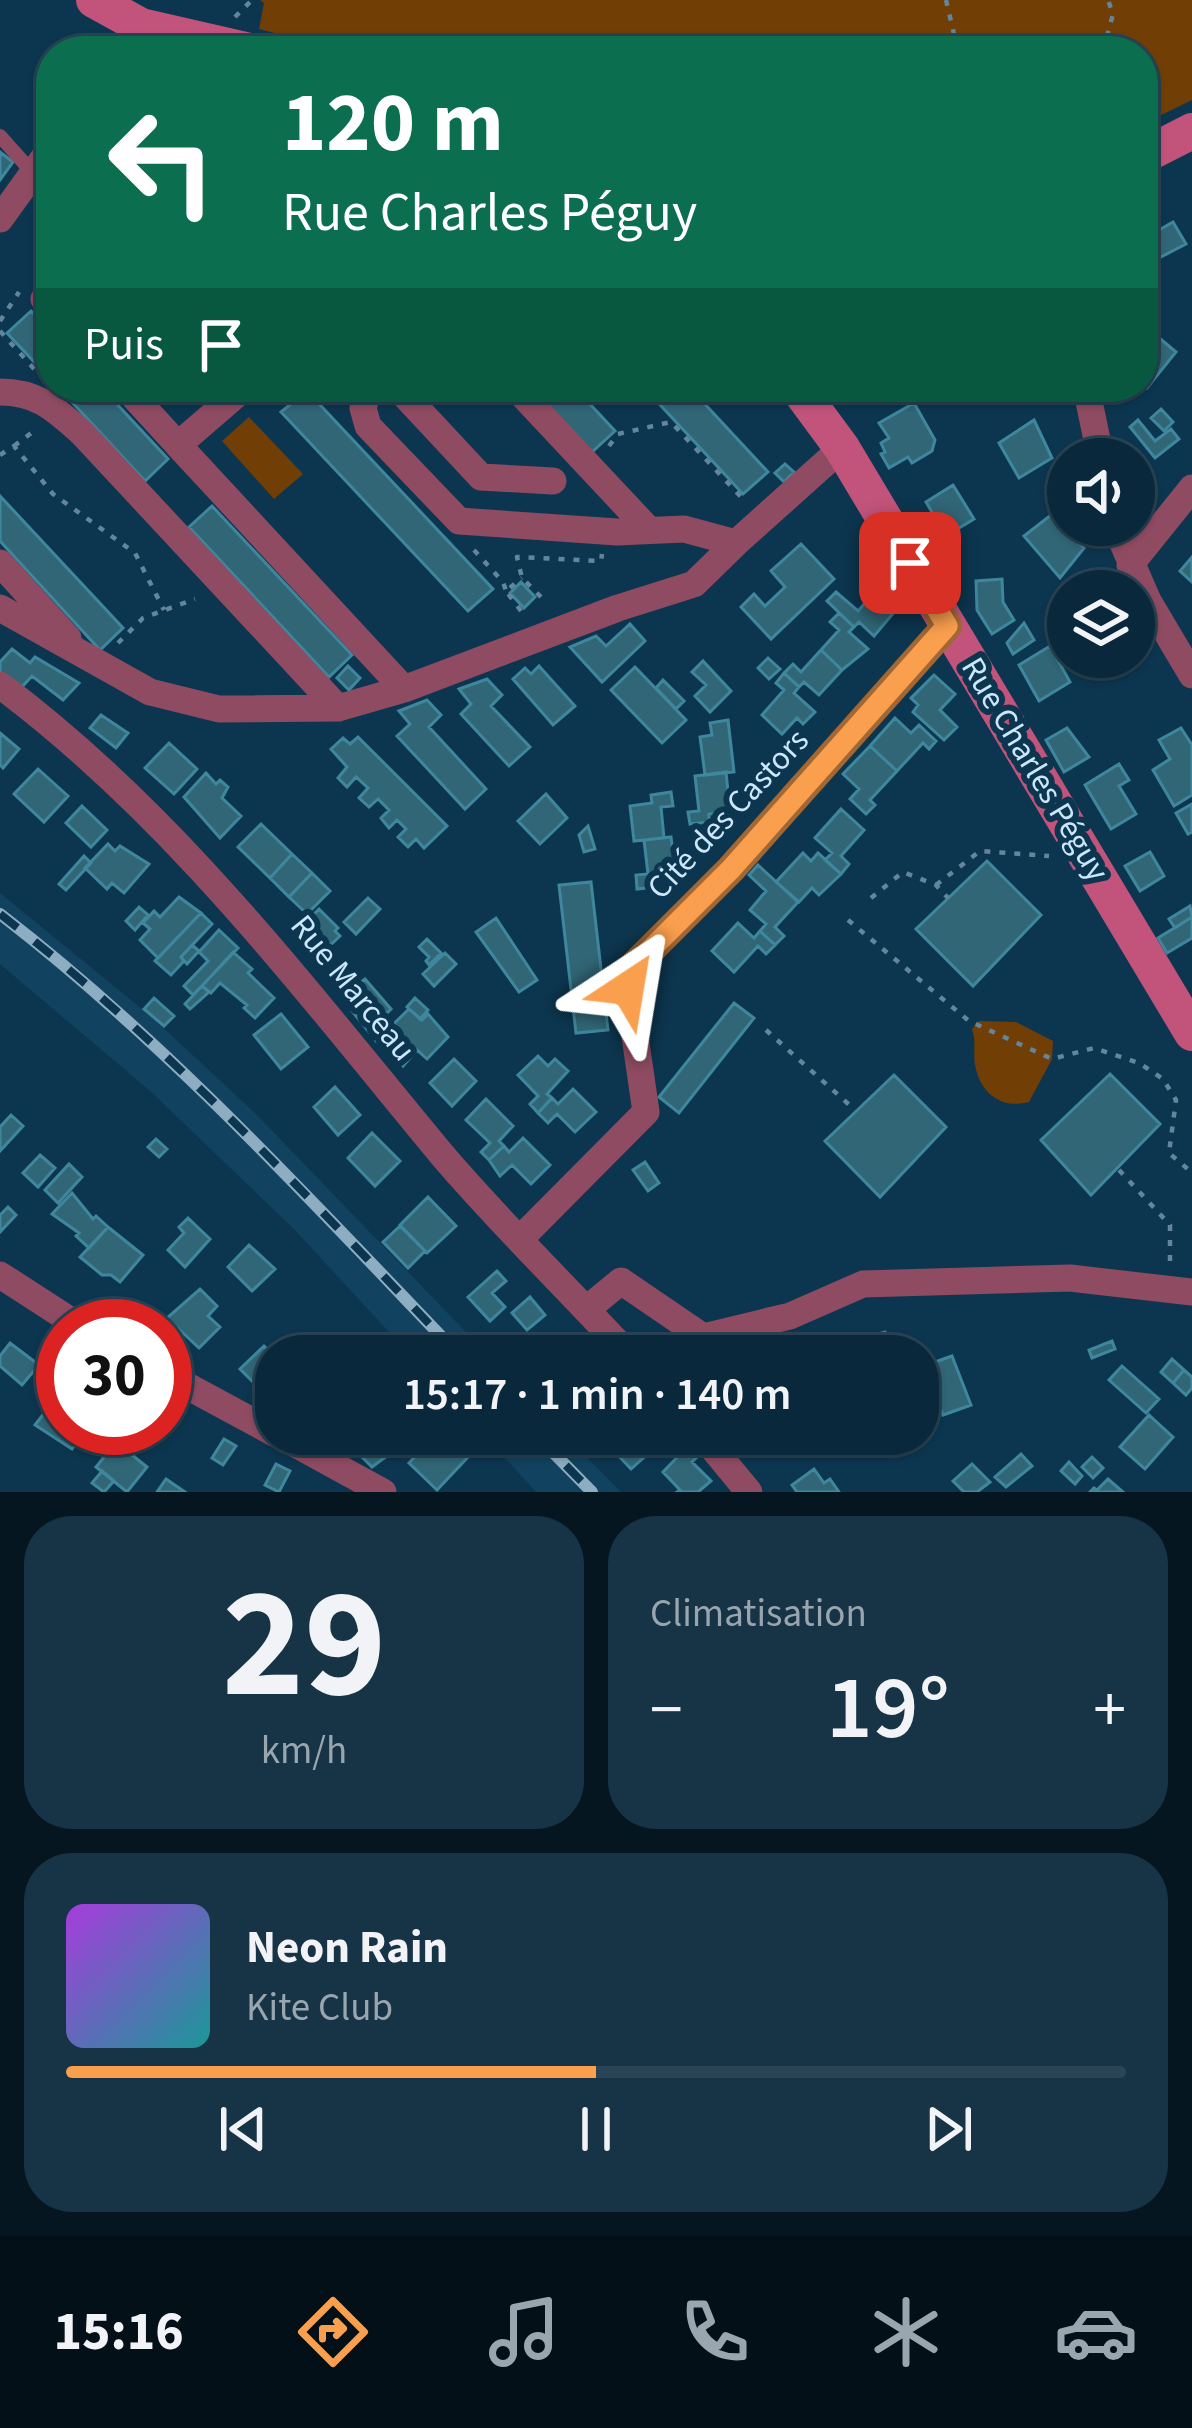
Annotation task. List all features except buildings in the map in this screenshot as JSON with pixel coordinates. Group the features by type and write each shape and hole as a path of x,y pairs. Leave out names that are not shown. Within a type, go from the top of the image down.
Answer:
{"street":[{"path":"94,0 160,36"},
{"path":"141,26 185,36"},
{"path":"1158,148 1192,130"},
{"path":"0,219 36,169"},
{"path":"0,392 36,397"},
{"path":"47,402 82,433 338,708"},
{"path":"138,402 404,689"},
{"path":"178,445 223,402"},
{"path":"365,402 368,425 459,521 616,532 684,529 736,543"},
{"path":"411,402 481,477 553,481"},
{"path":"529,402 649,530"},
{"name":"Rue Charles Péguy","path":"808,402 842,448 1192,1033"},
{"path":"1089,402 1097,438"},
{"path":"0,608 150,692 219,709 338,708 404,689 694,584 842,448"},
{"path":"1130,565 1192,488"},
{"path":"1123,546 1192,675"},
{"path":"0,563 82,654"},
{"name":"Cité des Castors","path":"520,1239 646,1112 628,988 633,967 731,869 947,626"},
{"name":"Rue Marceau","path":"0,686 75,746 240,909 446,1159 611,1335"},
{"path":"0,1275 37,1299"},
{"path":"587,1309 621,1282 703,1337 790,1316 863,1284 1070,1278 1181,1290"},
{"path":"192,1389 255,1423"},
{"path":"314,1455 382,1492"},
{"path":"718,1455 749,1492"}],"lane":[{"path":"0,136 33,173"}],"path":[{"path":"946,0 954,36"},
{"path":"1107,36 1113,14 1108,0"},
{"path":"0,331 34,368"},
{"path":"329,414 336,407"},
{"path":"609,446 618,434 673,422 745,500"},
{"path":"0,455 44,424"},
{"path":"14,446 53,494 135,553 164,610"},
{"path":"466,560 475,551"},
{"path":"521,611 506,591 522,578"},
{"path":"122,639 143,618 194,599"},
{"path":"936,885 980,851 1091,859"},
{"path":"871,898 903,872 936,885 948,898"},
{"path":"848,920 969,1021 1052,1059 1094,1048 1139,1063 1163,1079 1176,1100 1169,1154 1190,1172"},
{"path":"766,1030 855,1110"},
{"path":"1119,1170 1170,1225 1181,1290"}],"shaded area":[{"path":"260,0 1192,0 1192,100 1158,117 1158,36 286,36 259,29 264,3"},
{"path":"249,417 303,474 274,499 222,441"},
{"path":"0,893 153,1018 256,1114 469,1335 392,1335 294,1229 149,1090 0,964"},
{"path":"979,1021 1016,1022 1053,1041 1052,1059 1029,1102 1002,1101 983,1086 975,1064 972,1029"},
{"path":"502,1455 585,1455 621,1492 536,1492"}],"railway":[{"path":"0,914 181,1071 440,1335"},
{"path":"556,1455 592,1492"}],"route":[{"path":"628,988 633,967 731,869 947,626 910,563"}]}
